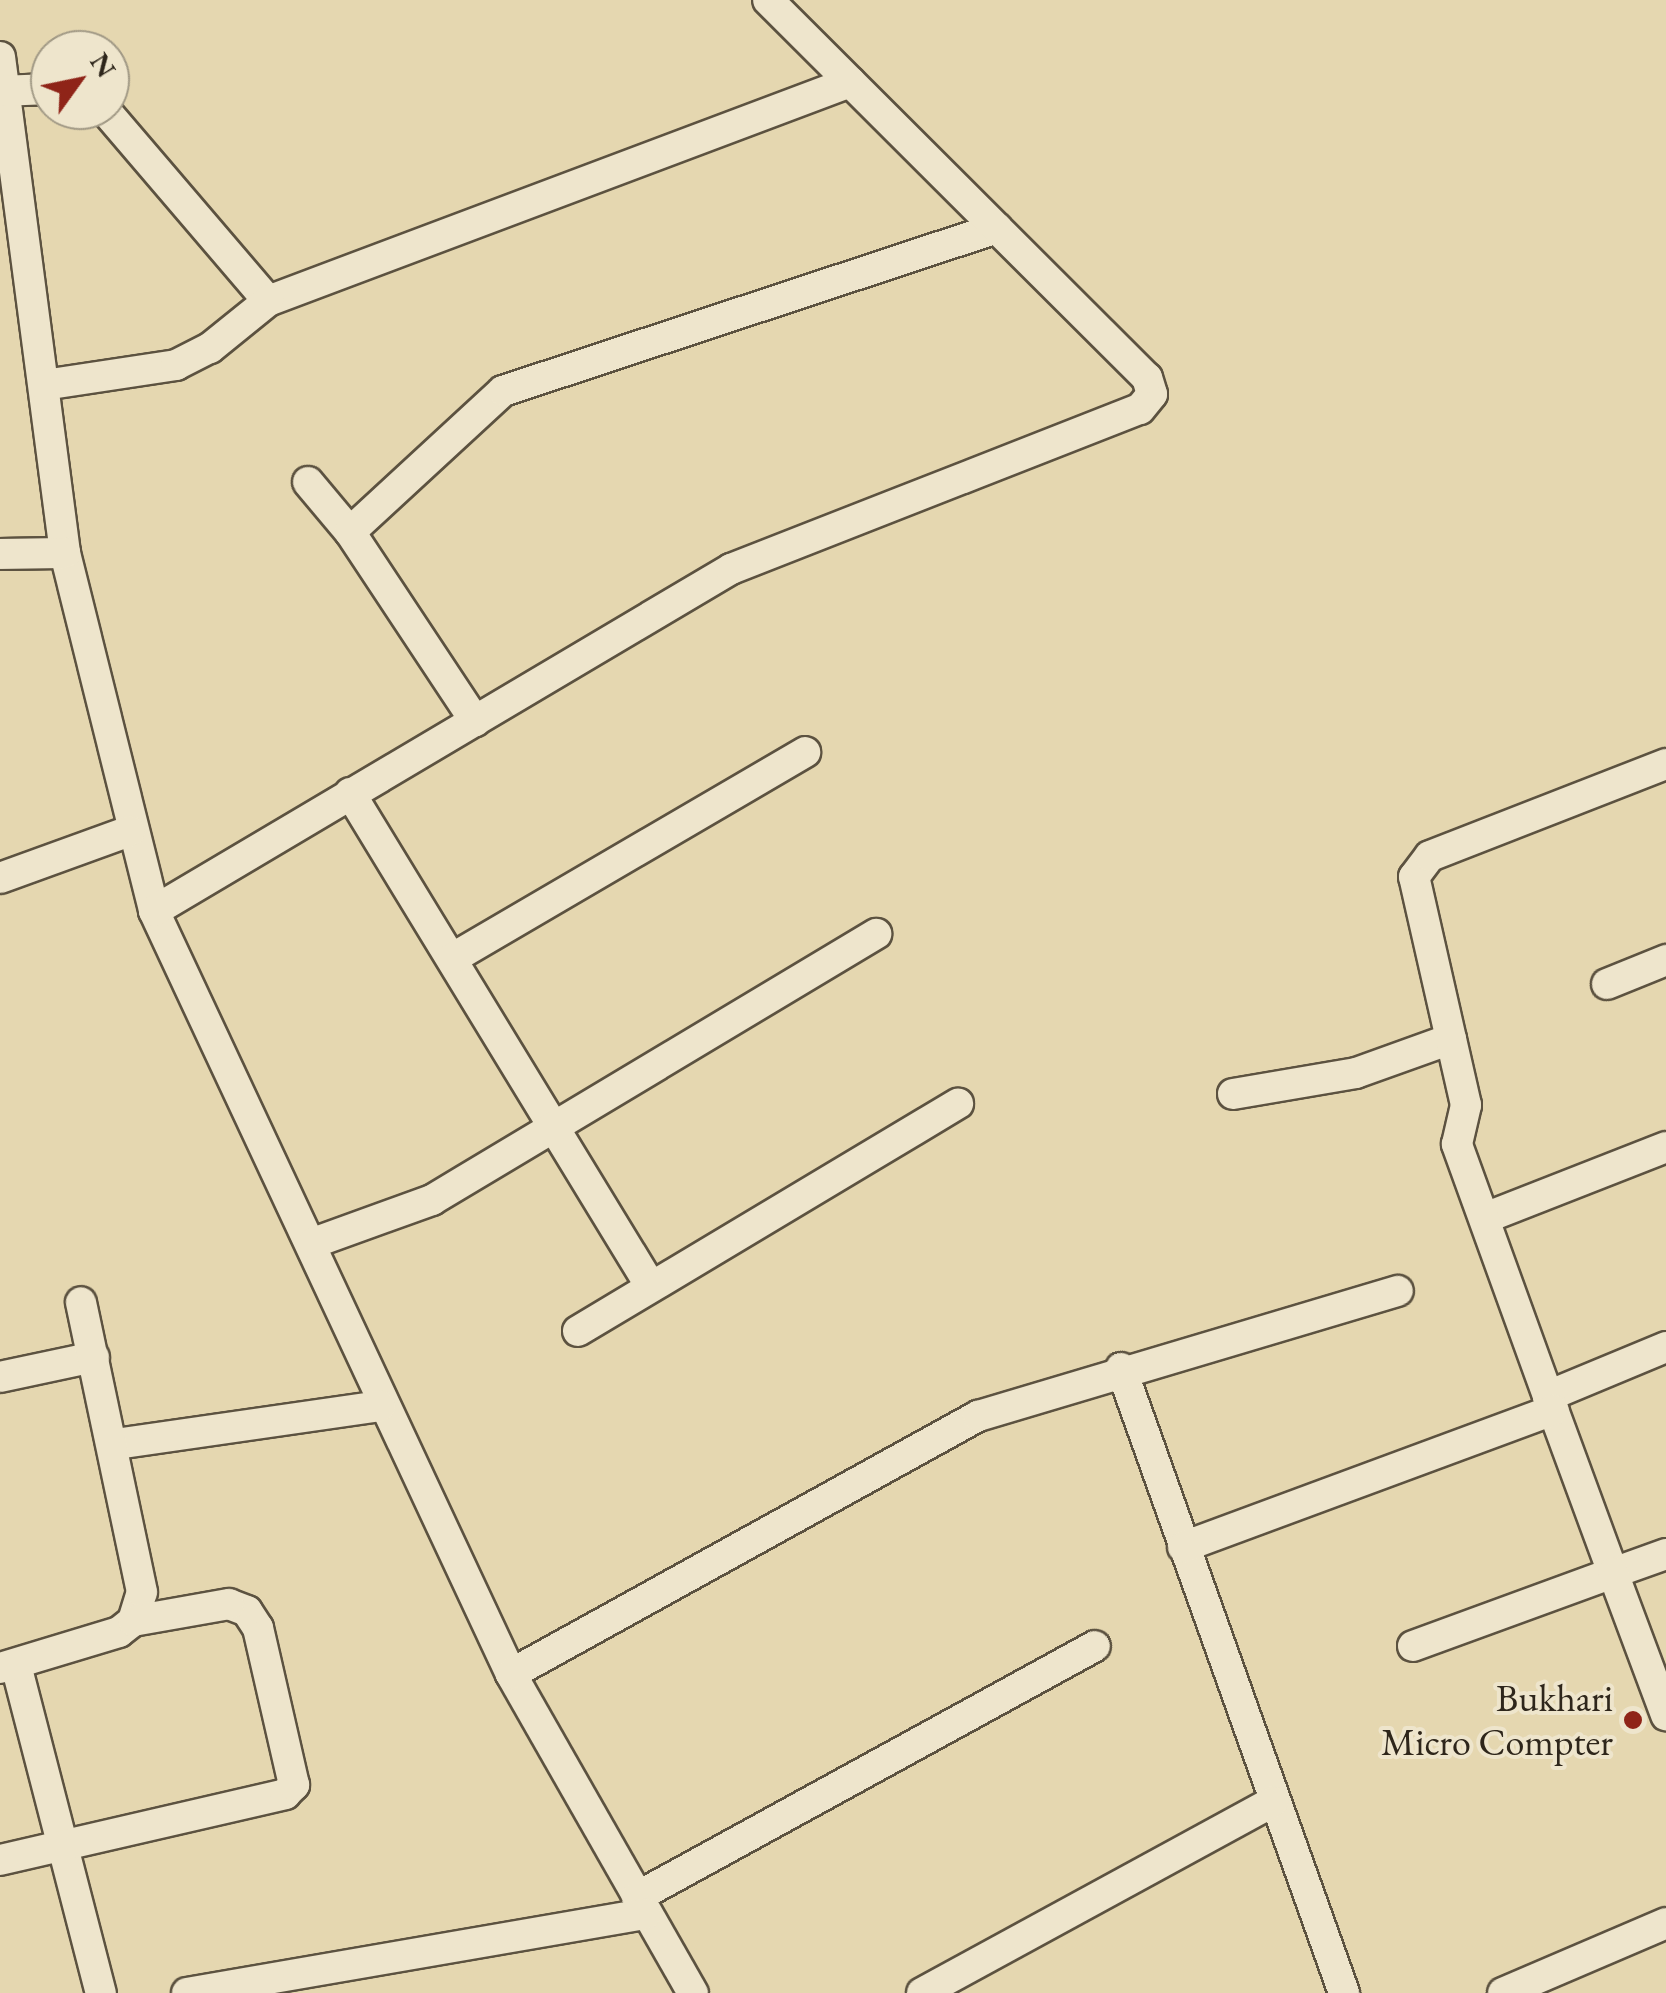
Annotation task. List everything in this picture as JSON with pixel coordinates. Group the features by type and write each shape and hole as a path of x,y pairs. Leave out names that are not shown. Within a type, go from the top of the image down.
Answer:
{"street":[{"path":"154,911 731,569 1140,409 1152,394 1147,378 768,0"},
{"path":"0,57 65,553 130,832 154,911 313,1243 380,1406 511,1674 693,1993"},
{"path":"44,385 176,365 210,348 268,300 850,82"},
{"path":"2,91 30,90"},
{"path":"122,130 258,296 268,300"},
{"path":"350,532 503,391 997,228"},
{"path":"308,482 350,532 475,721"},
{"path":"0,554 65,553"},
{"path":"453,958 804,752"},
{"path":"1666,764 1430,856 1414,877 1466,1104 1457,1144 1666,1715"},
{"path":"350,793 558,1126 650,1284"},
{"path":"0,878 130,832"},
{"path":"313,1243 432,1200 876,934"},
{"path":"1606,984 1666,960"},
{"path":"1233,1094 1356,1074 1451,1038"},
{"path":"578,1331 650,1284 958,1104"},
{"path":"1485,1218 1666,1147"},
{"path":"511,1674 978,1416 1122,1368 1398,1291"},
{"path":"81,1302 116,1444 142,1592 134,1621"},
{"path":"1183,1547 1550,1403 1666,1347"},
{"path":"0,1377 94,1357"},
{"path":"1122,1368 1272,1802 1344,1993"},
{"path":"116,1444 380,1406"},
{"path":"1413,1646 1666,1554"},
{"path":"0,1860 61,1847 284,1794 294,1785 258,1628 247,1610 229,1604 134,1621 119,1632 8,1666 61,1847 101,1993"},
{"path":"186,1993 642,1906 1095,1646"},
{"path":"922,1993 1272,1802"},
{"path":"1503,1993 1666,1924"}],"place":[{"name":"Bukhari Micro Compter","path":"1633,1720"}]}
